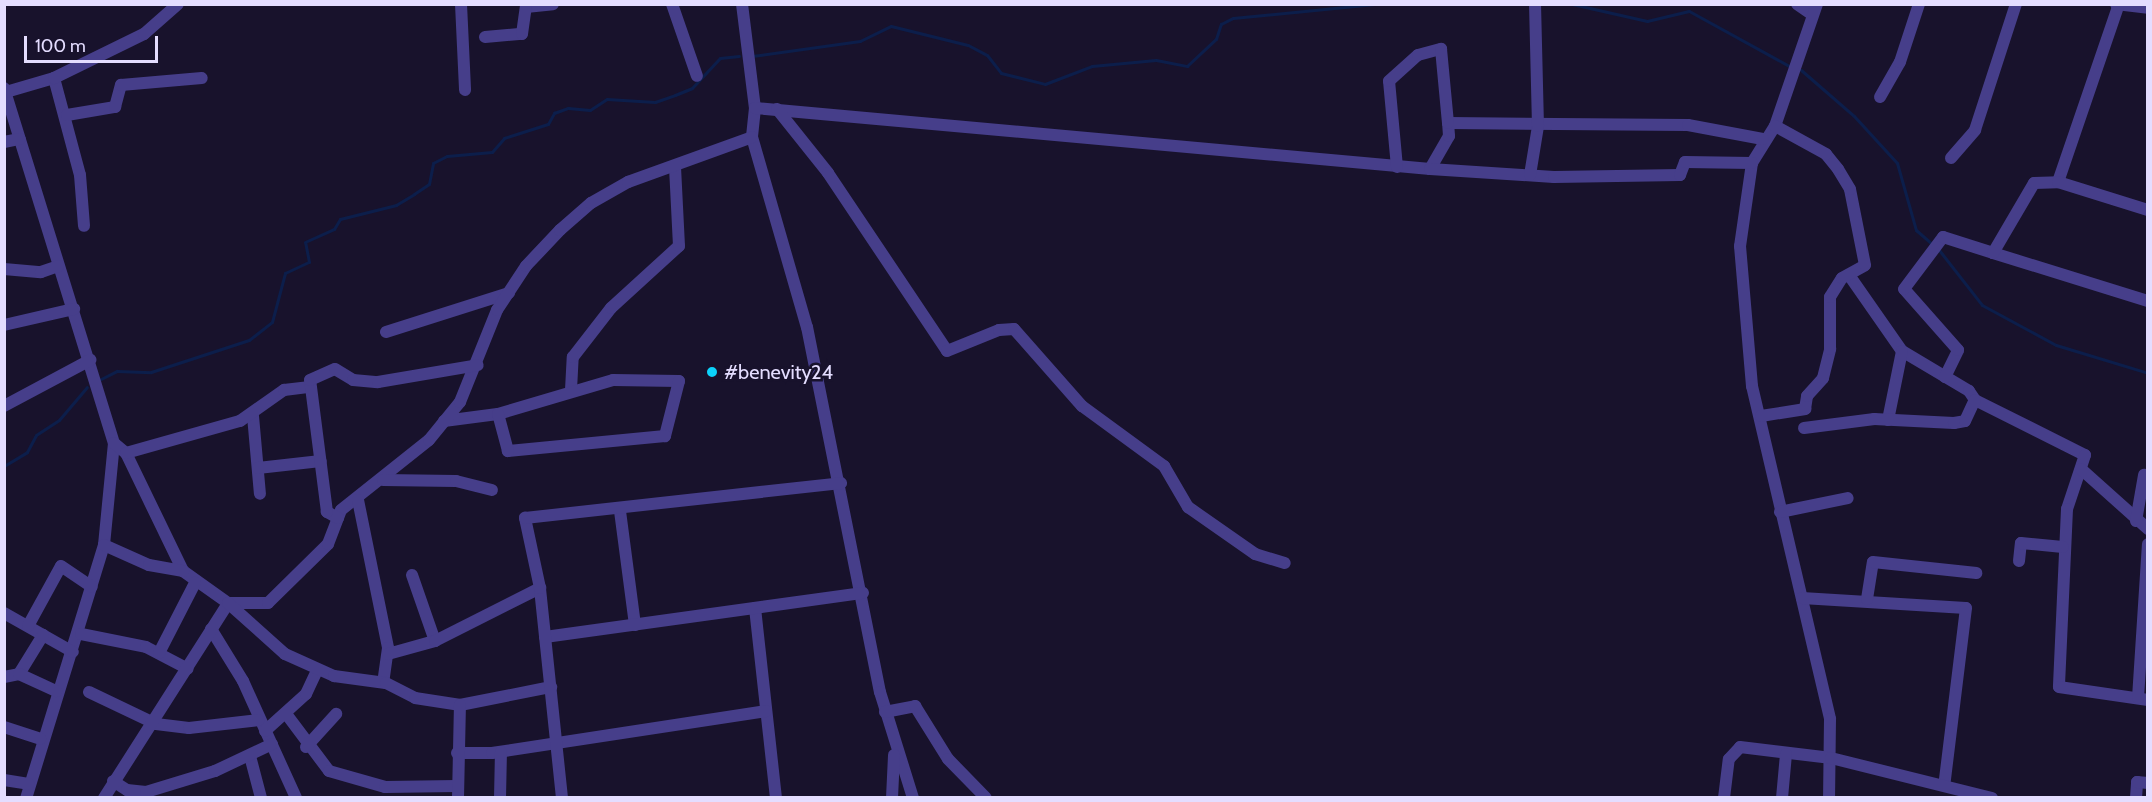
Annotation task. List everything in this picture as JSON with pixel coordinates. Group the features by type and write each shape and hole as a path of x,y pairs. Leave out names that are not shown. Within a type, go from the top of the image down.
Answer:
{"street":[{"path":"26,798 40,739 56,692 81,634 104,545 114,443 5,90 54,78 144,34 178,4"},
{"path":"461,4 465,90"},
{"path":"485,37 522,34 526,6 553,4"},
{"path":"672,4 698,76"},
{"path":"742,4 755,108 752,137 799,298 841,483 885,712 894,751 913,798"},
{"path":"1530,175 1538,126 1535,4"},
{"path":"1797,4 1815,10 1775,126 1763,139 1752,163 1740,256 1752,386 1761,416 1780,512 1830,719 1829,798"},
{"path":"1880,98 1900,62 1919,4"},
{"path":"1951,158 1975,130 2016,4"},
{"path":"2058,182 2118,5 2148,8"},
{"path":"1397,167 1389,81 1418,55 1441,49 1449,136 1430,170"},
{"path":"54,78 67,115 84,226"},
{"path":"67,115 115,107 121,85 202,78"},
{"path":"755,108 1430,170 1530,175 1680,175 1685,162 1752,163"},
{"path":"777,109 828,173 947,351 999,330 1014,329 1082,406 1164,466 1188,507 1256,554 1286,563"},
{"path":"1448,123 1538,126 1688,125 1763,139"},
{"path":"1761,416 1805,409 1807,396 1823,378 1830,350 1830,297 1842,278 1851,278 1865,265 1850,189 1826,154 1775,126"},
{"path":"228,603 268,603 328,544 338,518 383,480 444,421 478,365 508,292 526,266 591,203 628,182 675,168 752,137"},
{"path":"4,142 20,139"},
{"path":"571,390 573,357 610,308 679,246 675,168"},
{"path":"1994,253 2034,183 2058,182 2148,210"},
{"path":"1945,377 1958,350 1904,289 1943,237 2148,301"},
{"path":"4,269 41,272 58,266"},
{"path":"1851,278 1902,351 1945,377 1975,400 2085,455 2067,509 2063,547 2060,687 2143,699 2148,544"},
{"path":"386,332 508,292"},
{"path":"4,326 74,309"},
{"path":"1888,420 1902,351"},
{"path":"4,406 90,360"},
{"path":"338,518 327,512 310,380 335,369 353,380 378,382 478,365"},
{"path":"444,421 498,414 571,390 613,380 679,381 665,436 508,451 498,414"},
{"path":"126,453 253,416 284,390 310,387"},
{"path":"1804,428 1888,420 1965,421 1975,400"},
{"path":"253,416 260,494"},
{"path":"114,443 126,453 183,571 195,583 228,603 269,644 317,670 383,682 415,698 460,705 551,687"},
{"path":"258,468 321,461"},
{"path":"2081,469 2136,521 2148,529"},
{"path":"2136,521 2144,475"},
{"path":"383,480 456,481 492,490"},
{"path":"562,798 554,740 551,687 540,588 525,518 620,511 841,483"},
{"path":"1780,512 1848,498"},
{"path":"358,500 388,654 383,682"},
{"path":"620,511 635,625"},
{"path":"2019,561 2021,543 2063,547"},
{"path":"104,545 149,565 183,571"},
{"path":"1867,599 1873,562 1976,573"},
{"path":"28,626 62,566 92,587"},
{"path":"412,575 435,640"},
{"path":"159,653 195,583"},
{"path":"388,654 435,640 540,588"},
{"path":"545,637 863,593"},
{"path":"1802,598 1867,599 1966,608 1944,786"},
{"path":"104,798 150,721 188,669 228,603"},
{"path":"755,608 776,798"},
{"path":"4,613 73,652"},
{"path":"211,629 272,744 296,798"},
{"path":"81,634 159,653 188,669"},
{"path":"19,674 44,635"},
{"path":"89,692 150,721 189,728 262,726 287,715 317,670"},
{"path":"4,677 19,674 56,692"},
{"path":"287,715 306,747 329,771 384,792 418,783 431,790 458,792 457,753 460,705"},
{"path":"885,712 915,706 948,759 986,798"},
{"path":"457,753 501,752 554,740 766,711"},
{"path":"306,747 336,714"},
{"path":"4,727 40,739"},
{"path":"113,781 126,790 146,792 250,756 272,744"},
{"path":"1724,798 1724,780 1734,751 1740,747 1831,758 1992,798"},
{"path":"892,798 894,751"},
{"path":"500,798 501,752"},
{"path":"1782,798 1786,754"},
{"path":"250,756 261,798"},
{"path":"4,780 29,784"},
{"path":"2136,798 2137,782 2148,783"},
{"path":"418,783 420,798"}],"waterway":[{"path":"752,56 860,41 891,26 968,45 987,55 1001,73 1045,84 1092,66 1156,60 1187,66 1216,39 1221,24 1233,18 1377,4"},
{"path":"1572,4 1647,21 1689,11 1791,67"},
{"path":"101,379 117,371 151,372 249,340 272,322 285,273 309,262 305,242 334,229 340,219 396,205 414,194 429,184 433,163 447,156 492,152 504,138 548,124 554,113 568,108 590,110 607,99 655,102 692,88 720,58 739,56"},
{"path":"1801,70 1854,116 1897,163 1916,230 1933,245"},
{"path":"1939,250 1982,305 2056,345 2148,373"},
{"path":"4,466 27,452 36,435 59,420 87,387"}],"place":[{"name":"#benevity24","path":"712,372"}]}
